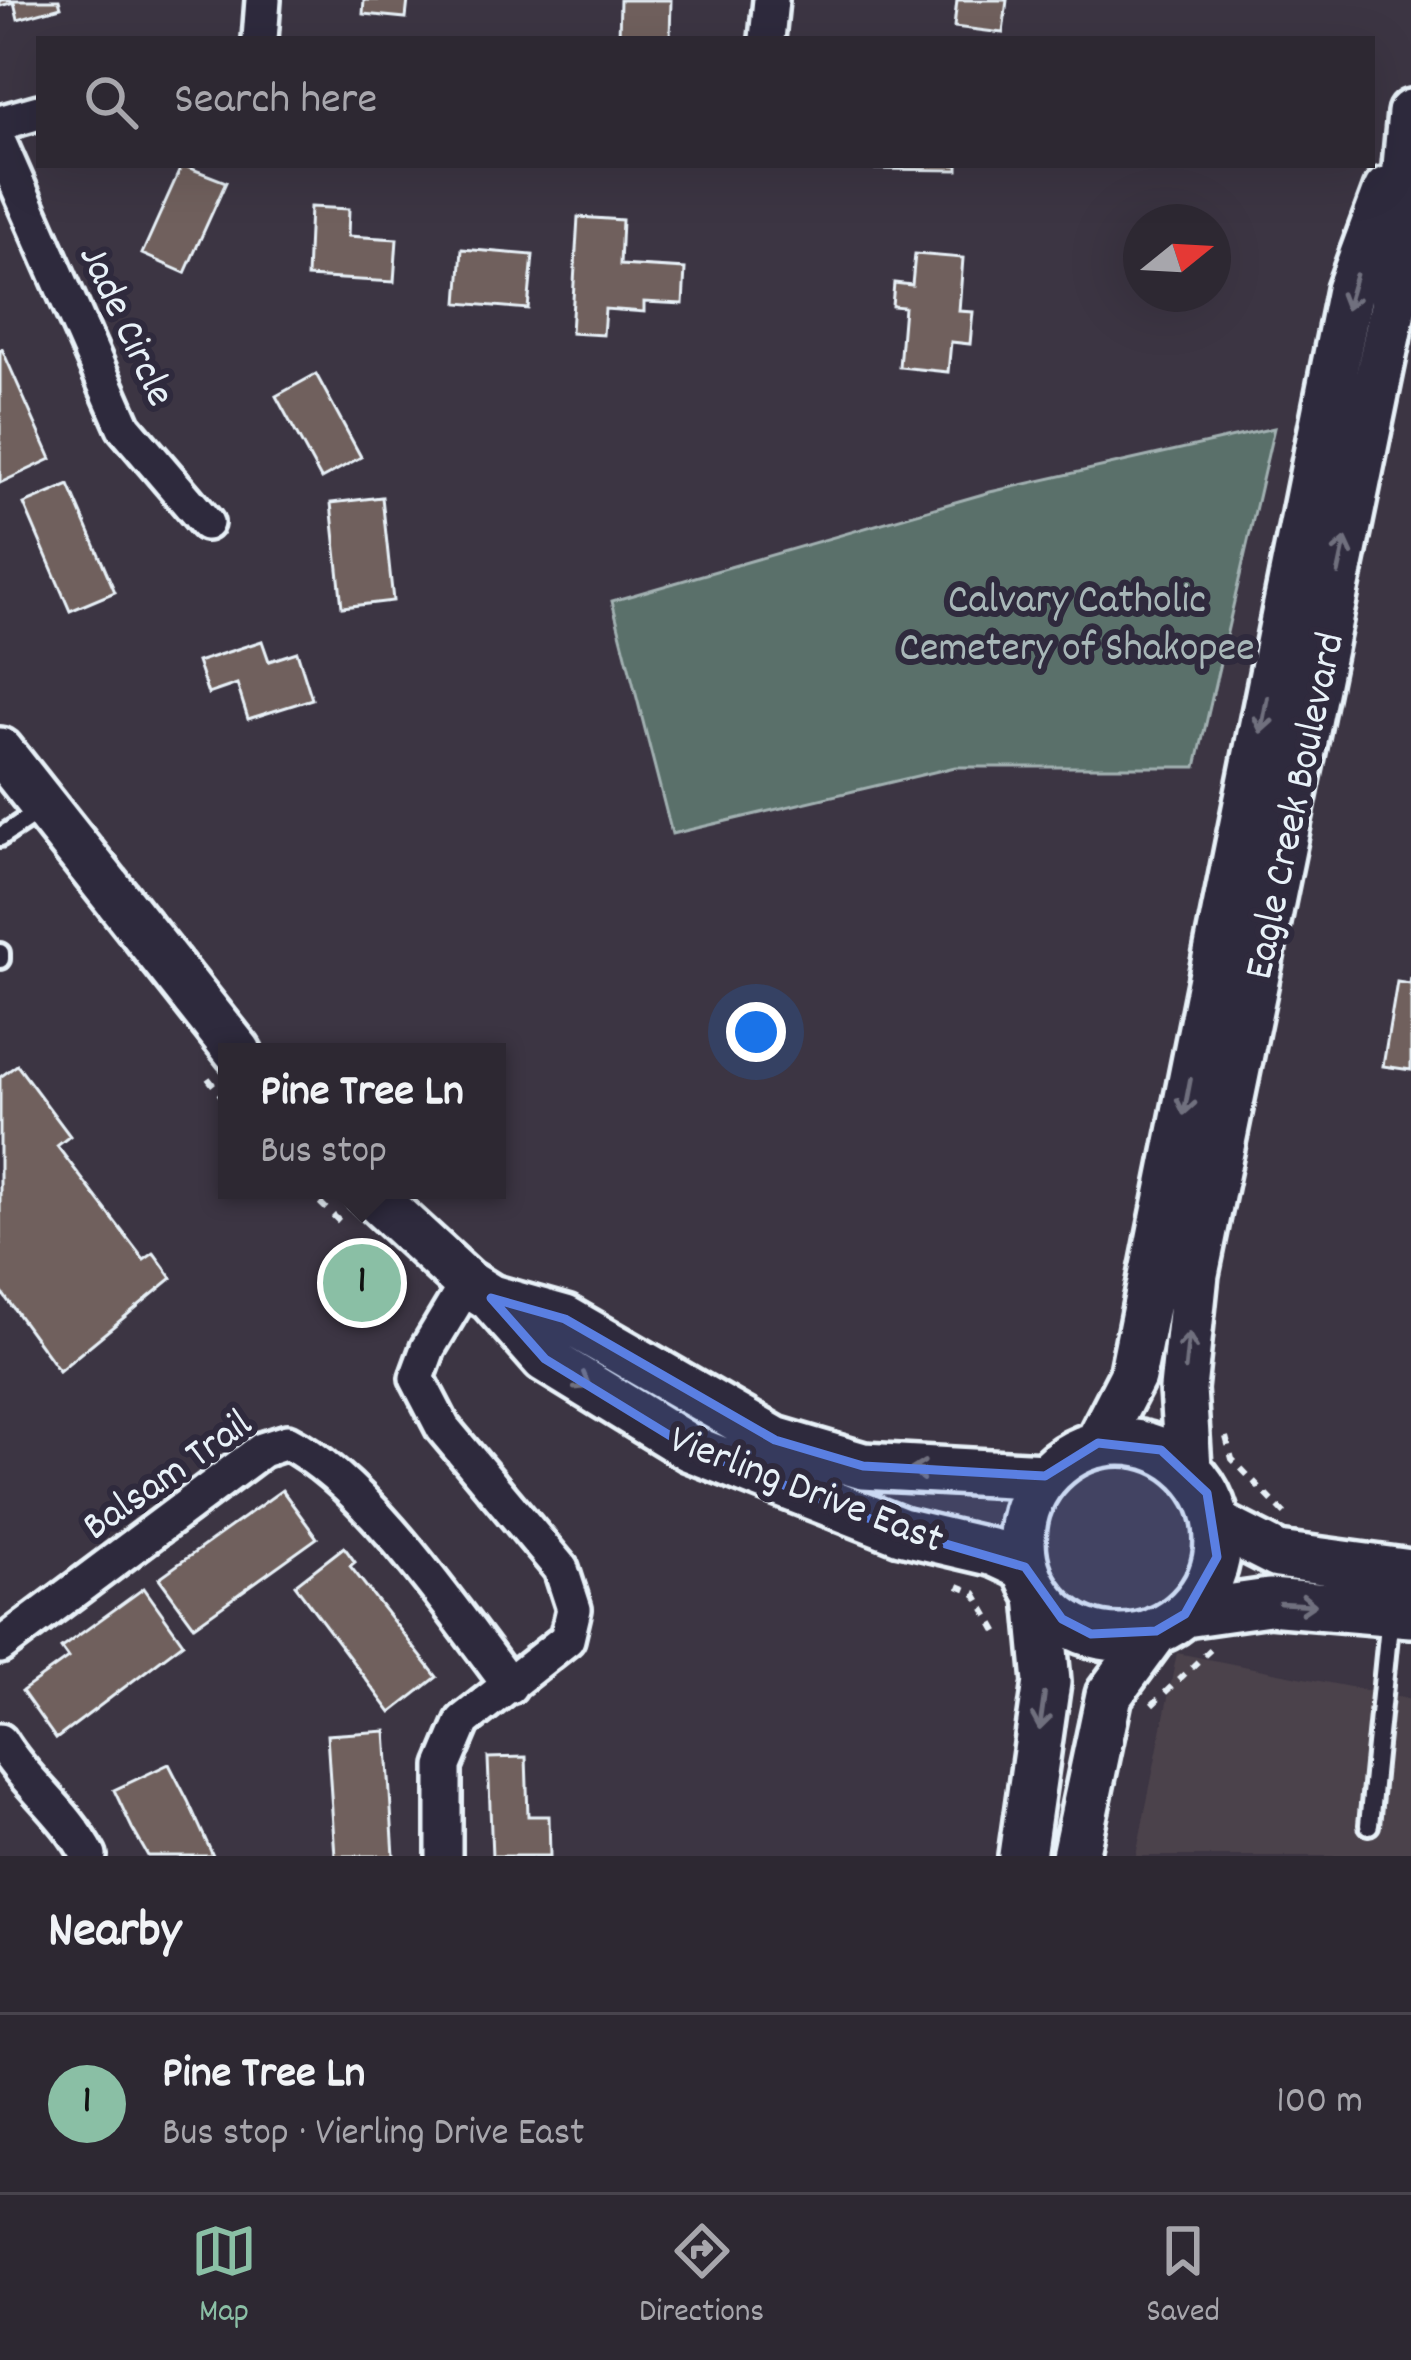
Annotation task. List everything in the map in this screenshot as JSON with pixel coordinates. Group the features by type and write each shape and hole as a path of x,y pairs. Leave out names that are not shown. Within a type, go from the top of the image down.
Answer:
{"street":[{"path":"260,36 263,0"},
{"path":"767,36 771,0"},
{"path":"0,123 36,113"},
{"name":"Eagle Creek Boulevard","path":"1098,1443 1132,1377 1350,290 1408,128"},
{"name":"Eagle Creek Boulevard","path":"1187,1468 1183,1389 1195,1274 1393,306 1408,128"},
{"name":"Jade Circle","path":"0,145 124,427 206,524"},
{"path":"0,751 231,1043"},
{"name":"Vierling Drive East","path":"376,1199 479,1290 545,1359 690,1448 901,1531 995,1553 1032,1581"},
{"path":"444,1856 444,1766 463,1721 567,1640 574,1610 561,1569 443,1428 417,1378 428,1348 479,1290"},
{"name":"Vierling Drive East","path":"479,1290 566,1319 775,1440 863,1466 1045,1476"},
{"path":"1022,1856 1047,1682 1022,1535 1028,1504 1045,1476 1069,1455 1098,1443 1130,1441 1161,1450 1187,1468 1207,1493 1217,1524 1212,1573 1184,1631 1109,1695 1076,1856"},
{"name":"Balsam Trail","path":"0,1646 262,1450 287,1442 320,1459 428,1578 510,1686"},
{"path":"1217,1524 1278,1555 1404,1599"},
{"path":"1032,1581 1062,1619 1091,1634 1124,1638 1184,1631 1269,1603 1404,1599"},
{"path":"0,1741 32,1786 71,1821 89,1856"}],"lane":[{"path":"0,837 45,808"},
{"path":"1369,1825 1404,1599"}],"path":[{"path":"1222,1423 1232,1459 1292,1521 1278,1555"},
{"path":"1145,1712 1184,1631"}],"highlighted area":[{"path":"491,1298 565,1319 775,1440 863,1466 1045,1476 1098,1443 1161,1450 1207,1493 1217,1557 1185,1614 1156,1631 1091,1634 1062,1619 1025,1567 901,1531 690,1448 545,1359"}],"shaded area":[{"path":"1177,1653 1411,1699 1411,1856 1136,1856"}],"green space":[{"name":"Calvary Catholic Cemetery of Shakopee","path":"1274,428 1196,767 955,767 672,834 612,601 990,492"}],"building":[{"path":"0,0 59,0 61,7 18,19 14,2 0,6"},
{"path":"364,0 408,0 406,18 363,14"},
{"path":"620,0 671,0 670,36 619,36"},
{"path":"957,0 1007,0 1003,33 954,27"},
{"path":"181,168 226,182 185,273 142,254"},
{"path":"958,168 958,170 872,169"},
{"path":"310,207 349,209 348,236 397,239 394,282 307,277"},
{"path":"578,217 622,220 620,265 685,269 683,304 644,302 644,312 605,309 603,335 571,333"},
{"path":"462,249 533,255 528,309 458,303"},
{"path":"915,254 963,258 959,311 973,312 970,344 951,342 948,372 899,367 904,307 892,306 894,283 912,285"},
{"path":"0,350 51,459 0,483"},
{"path":"316,374 361,457 321,479 276,396"},
{"path":"69,485 115,592 70,611 24,504"},
{"path":"382,497 393,601 342,607 331,503"},
{"path":"262,641 269,661 297,652 312,699 248,719 237,684 208,694 197,662"},
{"path":"1411,977 1411,1070 1383,1066 1397,982 1410,984"},
{"path":"17,1065 70,1136 57,1146 144,1260 154,1253 172,1278 59,1371 0,1290 0,1077"},
{"path":"282,1490 317,1538 194,1626 159,1578"},
{"path":"344,1547 355,1562 350,1566 437,1677 391,1713 295,1585"},
{"path":"144,1588 183,1643 56,1739 22,1691 68,1658 61,1648"},
{"path":"386,1731 394,1856 335,1856 327,1735"},
{"path":"526,1757 528,1816 549,1816 550,1856 492,1856 488,1758"},
{"path":"169,1764 213,1856 148,1856 132,1828 114,1790"}],"place":[{"name":"Pine Tree Ln","path":"362,1283"}]}
